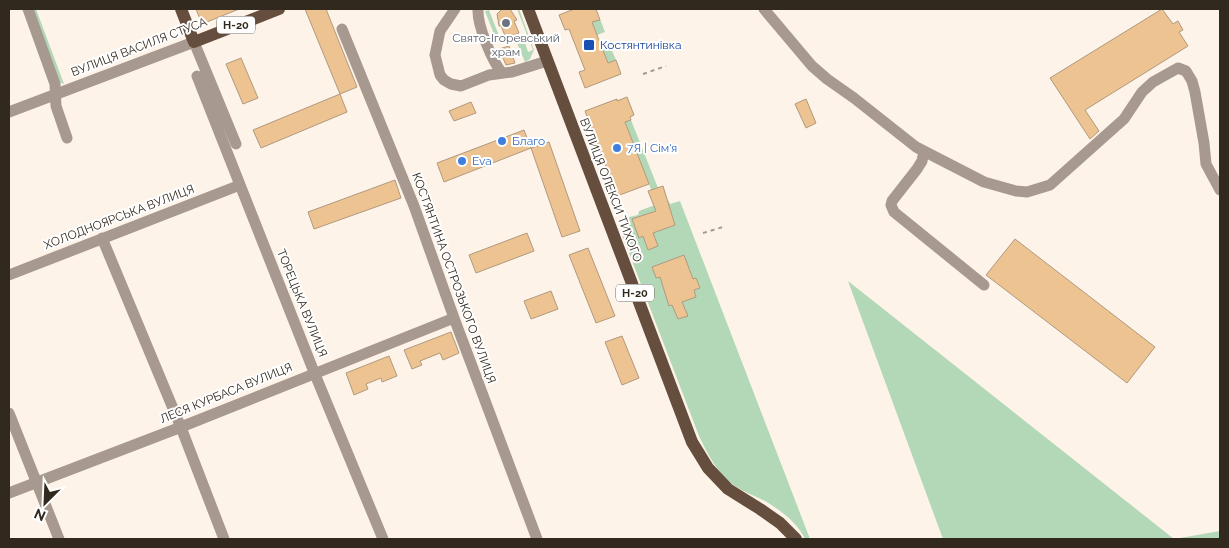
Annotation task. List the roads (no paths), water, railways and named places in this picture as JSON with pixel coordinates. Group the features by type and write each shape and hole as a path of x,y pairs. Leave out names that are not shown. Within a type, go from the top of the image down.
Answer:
{"main road":[{"path":"181,9 194,42"},
{"name":"ВУЛИЦЯ ВАСИЛЯ СТУСА","path":"194,42 279,9"},
{"name":"ВУЛИЦЯ ОЛЕКСИ ТИХОГО","path":"528,9 692,442 708,468 728,489 771,516 796,539"}],"street":[{"path":"28,9 55,84 56,106 67,138"},
{"path":"455,9 440,31 435,55 440,75 451,84 461,86 489,75 502,74 547,61"},
{"path":"468,9 478,13 496,66 502,74"},
{"path":"764,9 812,66 916,147 984,182 1016,191 1027,192 1050,185 1124,119 1142,92 1153,82 1178,68 1186,71 1192,81 1204,143 1206,164 1220,190"},
{"name":"КОСТЯНТИНА ОСТРОЗЬКОГО ВУЛИЦЯ","path":"342,29 414,206 537,539"},
{"path":"194,42 236,144"},
{"name":"ВУЛИЦЯ ВАСИЛЯ СТУСА","path":"9,112 194,42"},
{"name":"ТОРЕЦЬКА ВУЛИЦЯ","path":"197,76 314,372 383,539"},
{"path":"924,151 922,162 892,201 891,205 894,212 984,284"},
{"name":"ХОЛОДНОЯРСЬКА ВУЛИЦЯ","path":"9,275 240,185"},
{"path":"102,238 224,539"},
{"name":"ЛЕСЯ КУРБАСА ВУЛИЦЯ","path":"9,493 454,318"},
{"path":"9,412 59,539"}],"place":[{"name":"Свято-Ігоревський храм","path":"506,23"},
{"name":"Костянтинівка","path":"589,45"},
{"name":"Благо","path":"502,141"},
{"name":"7Я | Сім'я","path":"617,148"},
{"name":"Eva","path":"462,161"}]}
